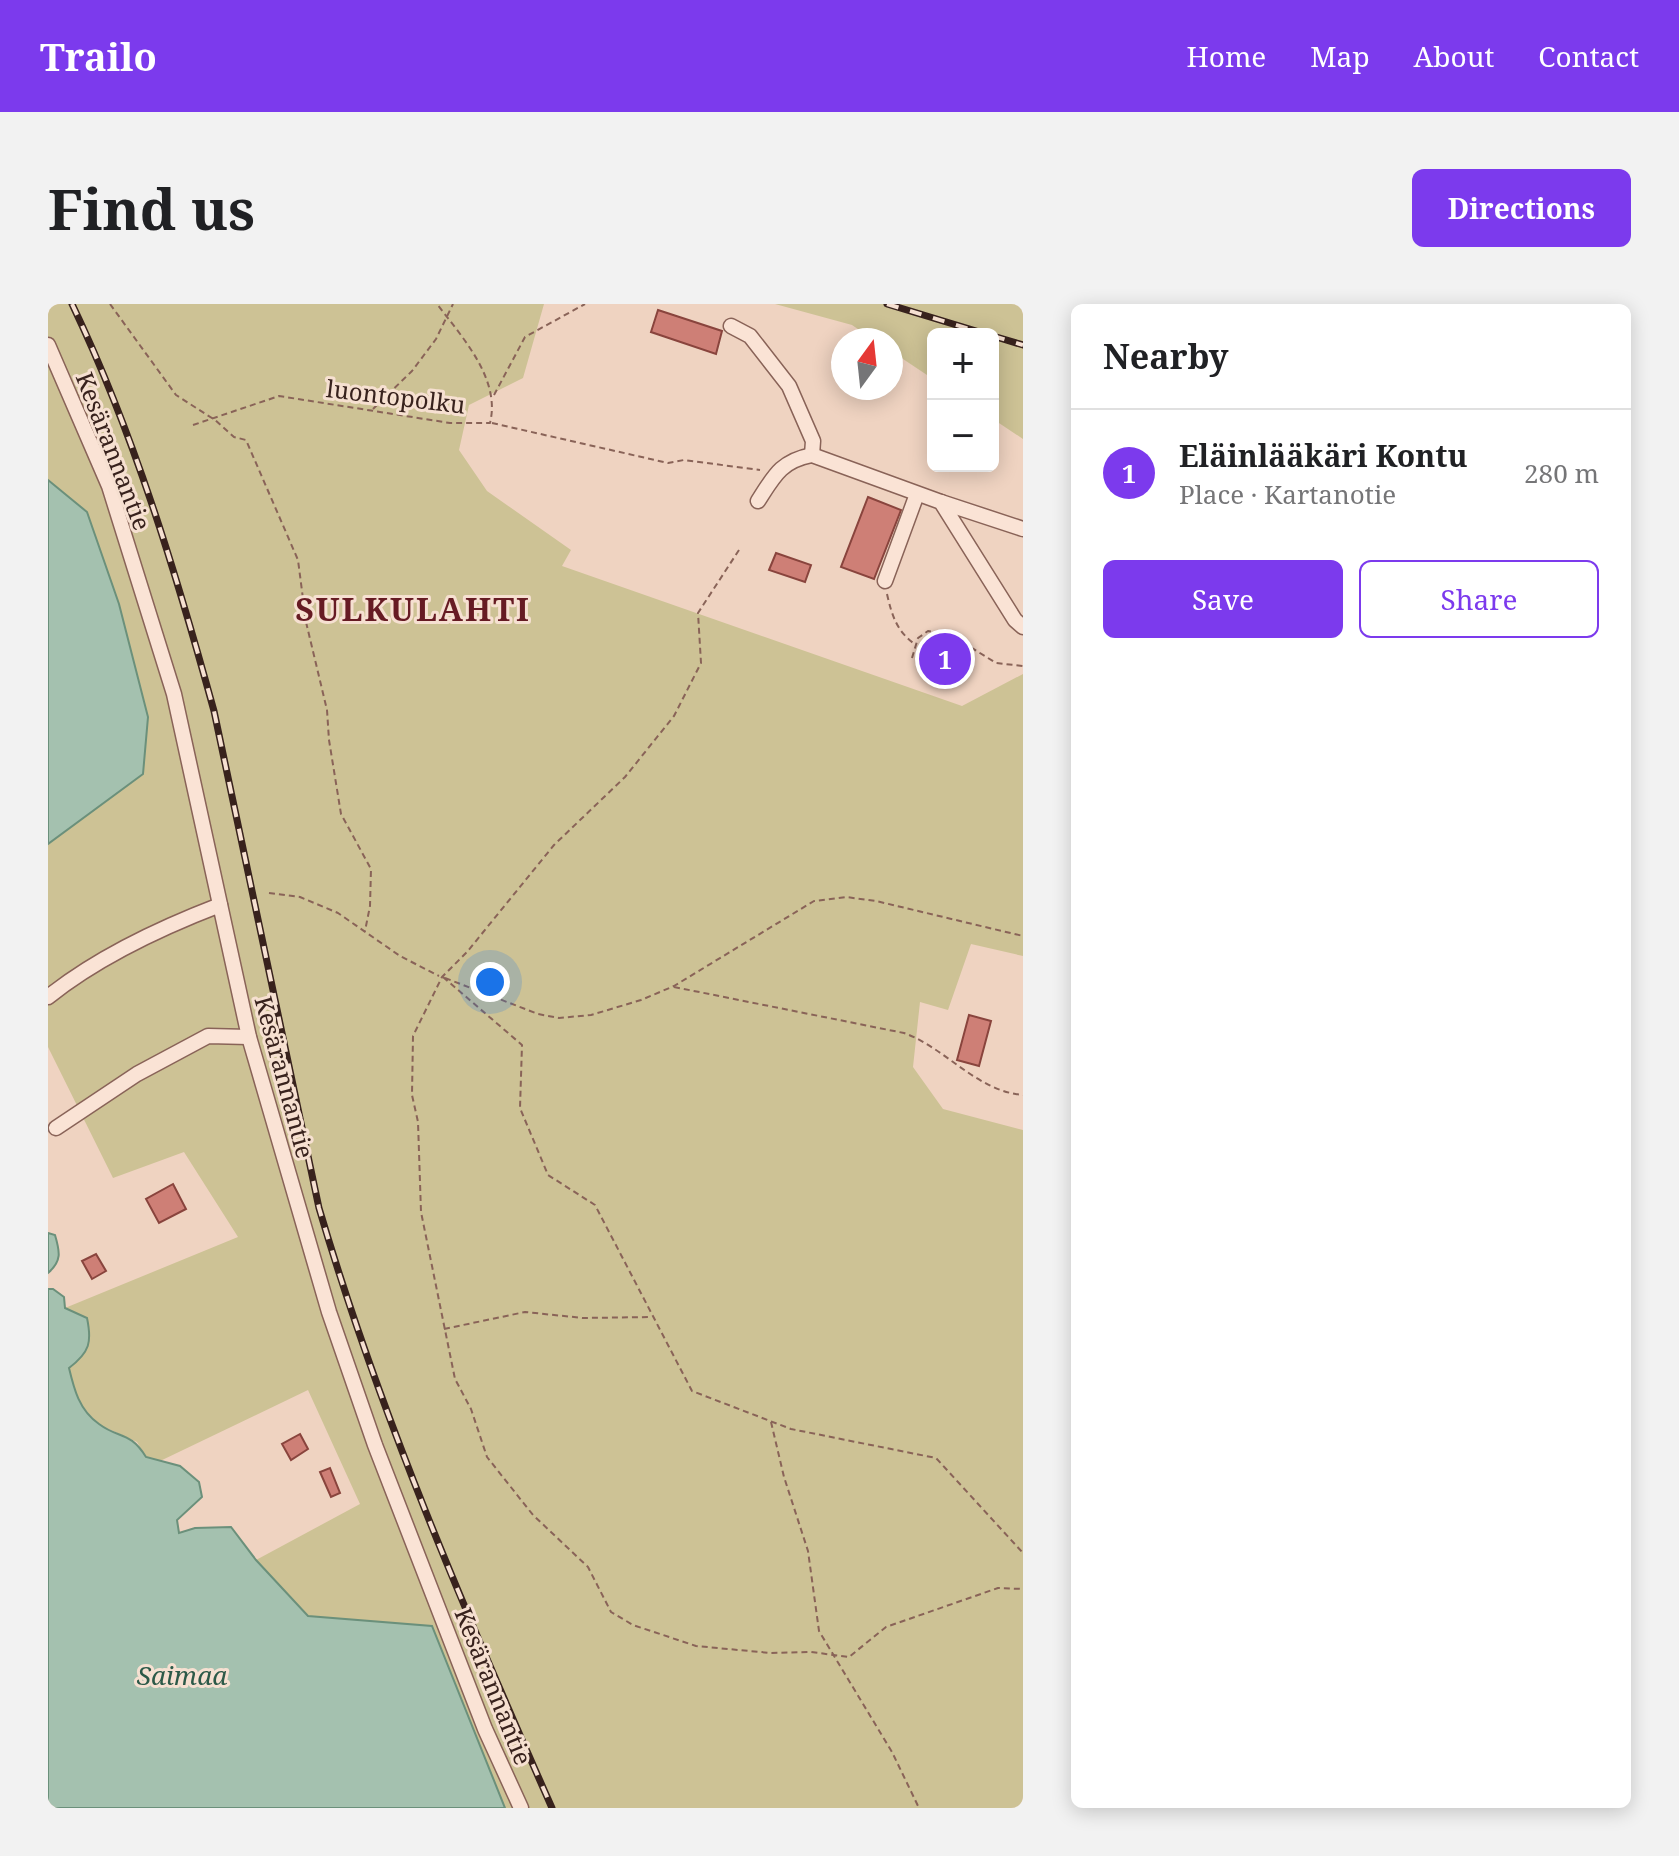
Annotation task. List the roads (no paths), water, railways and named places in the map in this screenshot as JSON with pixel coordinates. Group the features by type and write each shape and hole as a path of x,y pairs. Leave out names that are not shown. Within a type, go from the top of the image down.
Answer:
{"street":[{"path":"731,326 750,336 789,386 813,441 812,455"},
{"name":"Kesärannantie","path":"48,345 109,486 174,694 249,1037 329,1312 370,1430 485,1729 521,1808"},
{"path":"758,501 777,472 793,459 812,455 1023,529"},
{"path":"885,581 917,494"},
{"path":"941,502 1015,620 1023,627"},
{"path":"48,997 70,980 171,924 220,905"},
{"path":"56,1128 137,1074 208,1036 249,1037"}],"water":[{"path":"48,480 87,512 119,604 148,717 143,774 48,844"},
{"path":"48,1233 55,1235 59,1251 56,1264 48,1273"},
{"name":"Saimaa","path":"48,1289 64,1297 65,1308 87,1318 88,1346 69,1368 82,1406 106,1429 135,1443 146,1457 180,1466 199,1482 202,1497 177,1520 179,1533 195,1528 231,1527 256,1560 308,1616 432,1626 505,1808 48,1808"}],"railway":[{"path":"72,304 115,403 152,504 214,711 319,1208 343,1285 426,1512 552,1808"},
{"path":"887,304 966,328"},
{"path":"999,338 1023,345"}],"place":[{"name":"Eläinlääkäri Kontu","path":"945,659"}],"district":[{"name":"SULKULAHTI","path":"413,608"}]}
